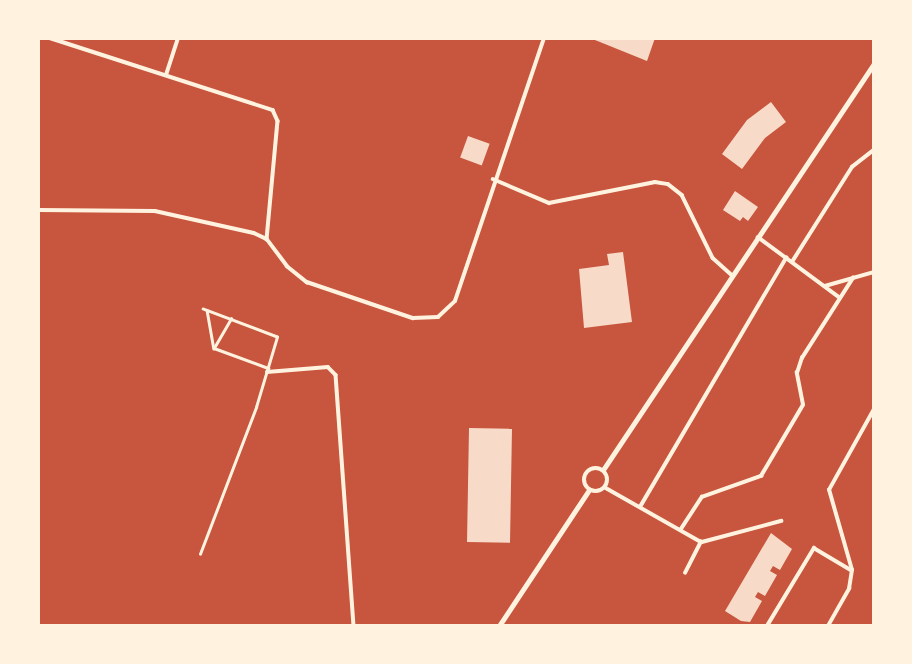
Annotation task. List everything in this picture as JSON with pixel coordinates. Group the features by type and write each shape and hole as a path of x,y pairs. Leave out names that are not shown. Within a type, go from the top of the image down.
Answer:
{"street":[{"path":"50,38 276,114 267,239"},
{"path":"166,75 178,38"},
{"path":"38,210 155,211 267,239 290,270 307,282 405,316 435,318 455,300 493,179 544,38"},
{"path":"589,490 584,484 586,472 603,470 873,63"},
{"path":"792,262 852,167 873,150"},
{"path":"493,179 549,203 655,182 668,184 682,195 713,258 732,275"},
{"path":"758,237 839,297"},
{"path":"640,507 786,258"},
{"path":"824,286 873,272"},
{"path":"681,529 702,496 761,477 803,405 798,365 853,278"},
{"path":"200,554 278,337 205,309 214,348"},
{"path":"214,348 231,319"},
{"path":"214,348 267,370 324,367 336,375 354,625"},
{"path":"828,625 849,589 852,570 829,490 873,409"},
{"path":"603,470 608,476 606,488"},
{"path":"499,625 589,490 606,488 701,542 781,521"},
{"path":"685,573 701,542"},
{"path":"767,625 814,548 852,570"}],"building":[{"path":"590,38 655,38 647,61"},
{"path":"771,102 786,122 765,138 742,169 722,154 747,120"},
{"path":"468,136 490,144 482,165 460,158"},
{"path":"735,191 758,207 748,221 743,217 740,221 723,210"},
{"path":"623,252 632,322 584,328 579,269 609,265 607,254"},
{"path":"469,428 512,429 510,543 467,542"},
{"path":"771,533 792,549 780,570 773,566 770,571 777,575 765,596 758,592 755,597 762,601 750,622 741,621 725,611"}]}
